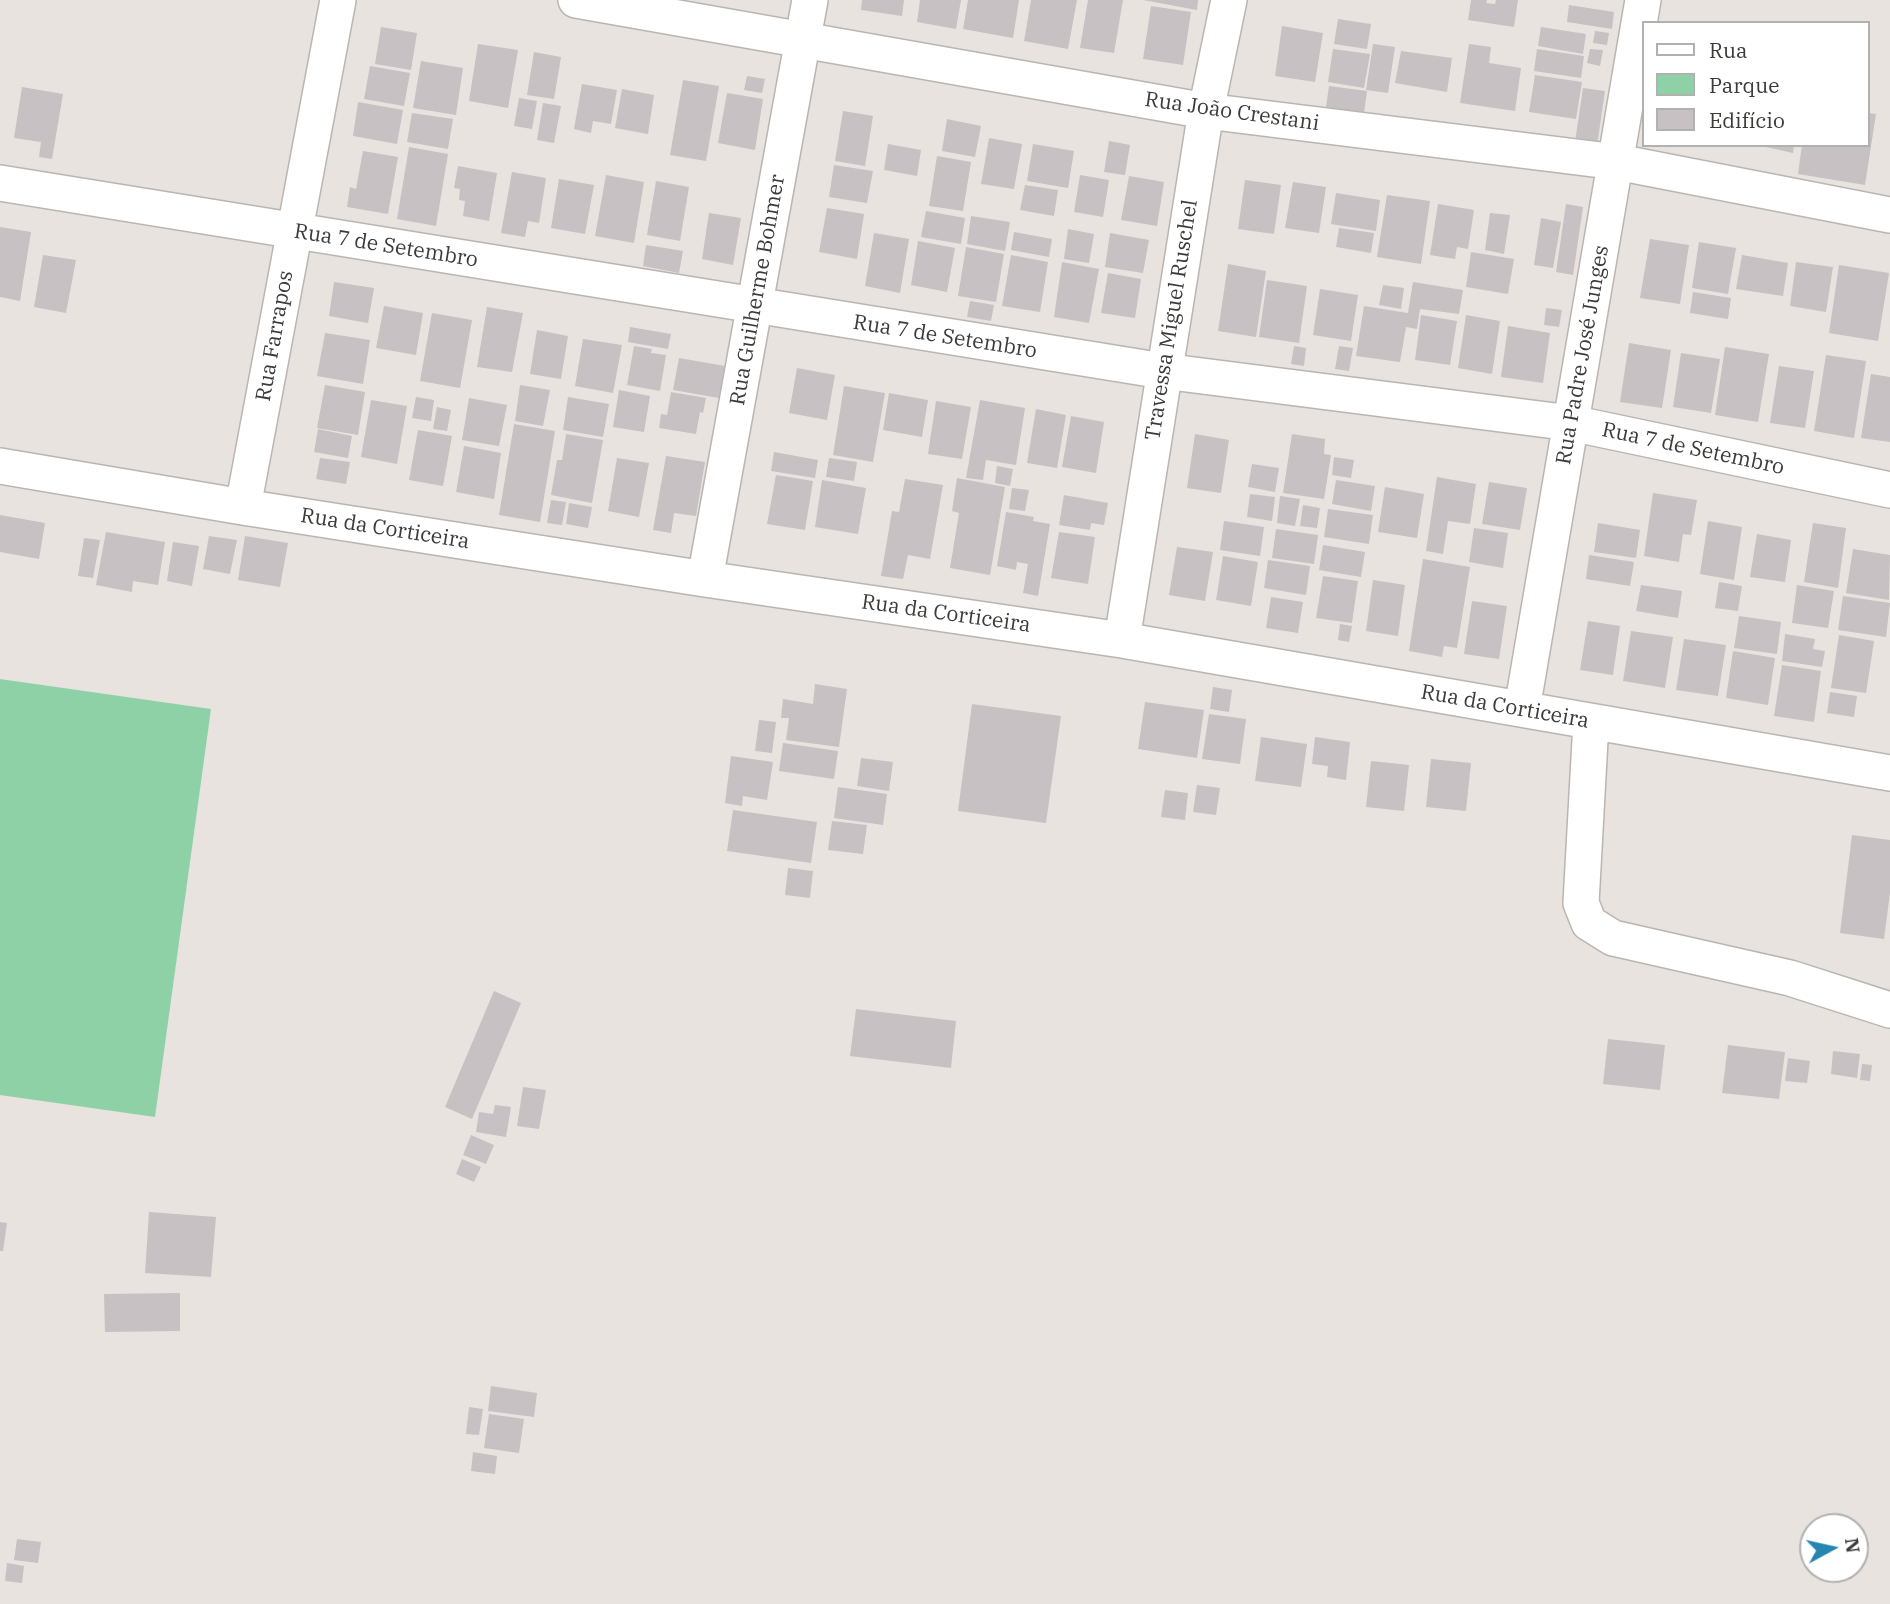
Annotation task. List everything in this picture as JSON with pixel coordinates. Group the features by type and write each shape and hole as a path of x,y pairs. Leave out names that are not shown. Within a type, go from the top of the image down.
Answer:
{"street":[{"name":"Rua Farrapos","path":"243,507 338,0"},
{"name":"Rua João Crestani","path":"576,0 804,38 1206,111 1617,162 1890,215"},
{"name":"Rua Guilherme Bohmer","path":"705,579 810,0"},
{"name":"Travessa Miguel Ruschel","path":"1122,640 1206,111 1229,0"},
{"name":"Rua Padre José Junges","path":"1522,709 1643,0"},
{"name":"Rua 7 de Setembro","path":"0,183 1163,372 1571,423 1890,490"},
{"name":"Rua da Corticeira","path":"0,466 705,579 1122,640 1890,773"},
{"path":"1591,722 1581,903 1589,923 1613,938 1790,978 1890,1010"}],"green space":[{"path":"0,679 211,709 155,1117 0,1095"}],"building":[{"path":"862,0 904,0 902,16 861,10"},
{"path":"920,0 961,0 956,29 917,22"},
{"path":"968,0 1019,0 1013,38 963,29"},
{"path":"1031,0 1077,0 1068,49 1024,41"},
{"path":"1088,0 1123,0 1114,53 1080,48"},
{"path":"1143,0 1198,0 1197,10"},
{"path":"1471,0 1487,0 1486,3 1495,4 1496,0 1518,0 1514,27 1468,20"},
{"path":"1569,5 1614,12 1612,29 1567,22"},
{"path":"1151,6 1191,12 1183,65 1143,59"},
{"path":"1338,19 1371,24 1367,49 1334,44"},
{"path":"1282,26 1323,33 1315,82 1275,76"},
{"path":"381,27 417,33 411,70 375,64"},
{"path":"1541,27 1586,34 1583,54 1538,46"},
{"path":"1595,31 1609,33 1607,45 1593,43"},
{"path":"478,44 518,50 508,108 469,101"},
{"path":"1373,44 1395,47 1388,93 1366,90"},
{"path":"1469,44 1491,47 1489,63 1521,68 1515,111 1460,103"},
{"path":"1333,49 1370,54 1364,88 1328,82"},
{"path":"1537,49 1584,56 1581,78 1534,71"},
{"path":"1590,49 1603,50 1600,66 1587,63"},
{"path":"1401,51 1452,58 1447,92 1395,83"},
{"path":"534,52 561,57 554,99 527,95"},
{"path":"421,61 463,68 456,115 413,108"},
{"path":"370,66 410,73 404,106 364,99"},
{"path":"1535,75 1582,82 1576,119 1529,112"},
{"path":"747,76 765,79 762,93 744,90"},
{"path":"683,80 719,86 706,161 670,155"},
{"path":"582,84 617,90 611,124 593,121 591,133 574,129"},
{"path":"1329,86 1367,91 1364,113 1326,107"},
{"path":"22,87 63,94 52,159 39,157 41,142 14,138"},
{"path":"1583,88 1605,91 1597,146 1575,142"},
{"path":"622,89 654,95 648,134 615,128"},
{"path":"727,93 763,99 755,150 718,143"},
{"path":"519,98 537,101 532,129 514,126"},
{"path":"358,102 403,110 397,144 353,136"},
{"path":"543,103 561,106 554,143 537,140"},
{"path":"843,111 873,116 865,166 835,161"},
{"path":"412,113 453,119 448,149 407,142"},
{"path":"1869,113 1876,114 1865,185 1798,174 1802,147 1869,147"},
{"path":"947,119 981,126 975,157 942,151"},
{"path":"989,138 1022,144 1014,189 981,184"},
{"path":"1109,141 1130,145 1125,175 1104,172"},
{"path":"888,144 921,150 917,176 884,170"},
{"path":"1033,144 1074,151 1068,188 1027,181"},
{"path":"409,147 448,154 436,226 397,219"},
{"path":"1766,147 1794,147 1793,153"},
{"path":"363,151 398,157 388,214 347,207 350,187 356,189"},
{"path":"937,156 971,162 963,211 929,206"},
{"path":"834,165 873,171 867,203 829,197"},
{"path":"458,166 497,173 489,221 463,216 465,201 459,200 460,189 454,188"},
{"path":"512,172 546,178 539,223 528,221 525,237 501,233"},
{"path":"606,175 644,182 634,243 595,236"},
{"path":"1080,175 1109,180 1103,217 1074,212"},
{"path":"1129,176 1164,182 1157,226 1121,220"},
{"path":"559,179 594,185 585,234 551,228"},
{"path":"1245,180 1281,185 1274,234 1238,229"},
{"path":"656,181 689,187 680,241 647,235"},
{"path":"1293,182 1326,187 1319,233 1285,228"},
{"path":"1025,185 1058,190 1054,216 1020,210"},
{"path":"1336,193 1380,200 1376,231 1331,224"},
{"path":"1387,195 1430,201 1421,264 1377,257"},
{"path":"1438,204 1474,210 1468,249 1457,247 1455,259 1430,255"},
{"path":"1566,204 1583,207 1573,275 1556,272"},
{"path":"827,208 864,214 857,259 819,252"},
{"path":"926,211 965,218 961,244 921,237"},
{"path":"709,213 741,218 733,265 702,259"},
{"path":"1490,213 1510,215 1504,254 1485,250"},
{"path":"971,216 1010,222 1005,251 967,244"},
{"path":"1541,218 1561,222 1553,268 1534,265"},
{"path":"0,227 31,232 20,301 0,297"},
{"path":"1339,228 1374,233 1371,253 1336,247"},
{"path":"1068,229 1094,234 1089,263 1064,259"},
{"path":"1014,232 1052,239 1049,257 1011,250"},
{"path":"874,233 909,239 900,293 865,286"},
{"path":"1110,233 1149,240 1143,273 1105,267"},
{"path":"1650,239 1689,245 1680,304 1640,298"},
{"path":"918,241 955,248 947,292 911,285"},
{"path":"1699,242 1736,248 1728,294 1692,288"},
{"path":"646,245 683,251 679,273 643,266"},
{"path":"966,247 1004,254 996,302 958,296"},
{"path":"1471,252 1514,259 1508,294 1466,287"},
{"path":"43,255 76,260 66,313 34,307"},
{"path":"1011,255 1048,262 1040,312 1002,306"},
{"path":"1742,255 1788,263 1783,296 1736,289"},
{"path":"1062,262 1099,269 1089,323 1054,317"},
{"path":"1796,262 1833,267 1826,312 1790,306"},
{"path":"1228,264 1266,271 1256,337 1218,331"},
{"path":"1839,265 1889,273 1878,341 1829,333"},
{"path":"1108,273 1141,279 1135,318 1101,313"},
{"path":"1267,280 1307,286 1299,343 1259,337"},
{"path":"334,282 374,288 368,323 329,316"},
{"path":"1413,282 1463,290 1459,314 1420,309 1417,329 1406,327 1400,362 1356,356 1364,306 1408,313"},
{"path":"1383,285 1404,288 1401,309 1379,305"},
{"path":"1320,289 1358,295 1351,341 1313,335"},
{"path":"1693,292 1731,298 1728,319 1690,313"},
{"path":"970,301 994,305 991,321 967,317"},
{"path":"384,306 423,313 416,355 376,348"},
{"path":"487,307 523,313 512,372 477,367"},
{"path":"1546,308 1562,310 1559,327 1544,325"},
{"path":"432,313 472,320 460,388 420,381"},
{"path":"1421,315 1457,321 1450,365 1415,360"},
{"path":"1466,315 1500,321 1492,374 1458,368"},
{"path":"1508,326 1550,333 1543,383 1501,377"},
{"path":"630,327 671,334 668,349 628,342"},
{"path":"537,330 568,336 561,379 530,374"},
{"path":"325,333 370,340 363,384 317,376"},
{"path":"583,339 622,345 613,393 575,386"},
{"path":"1629,343 1671,350 1662,408 1620,402"},
{"path":"634,346 652,349 651,353 666,355 660,391 627,385"},
{"path":"1294,346 1306,348 1304,366 1291,364"},
{"path":"1339,346 1353,348 1349,371 1335,369"},
{"path":"1725,347 1769,354 1758,422 1715,415"},
{"path":"1681,353 1720,359 1711,413 1673,407"},
{"path":"1826,355 1866,361 1854,438 1814,431"},
{"path":"679,358 725,366 719,398 673,390"},
{"path":"1779,366 1814,371 1805,428 1770,423"},
{"path":"797,368 835,375 827,420 789,413"},
{"path":"1871,374 1890,377 1890,442 1861,438"},
{"path":"325,385 365,392 358,435 317,428"},
{"path":"520,385 550,390 543,426 515,421"},
{"path":"844,386 885,393 873,462 833,455"},
{"path":"619,390 650,396 644,432 613,427"},
{"path":"671,392 706,398 696,434 659,428 661,414 667,415"},
{"path":"889,393 928,400 922,437 883,430"},
{"path":"416,397 434,400 431,421 412,418"},
{"path":"568,397 609,404 603,437 563,430"},
{"path":"469,398 507,405 499,446 462,440"},
{"path":"371,400 407,406 397,464 361,457"},
{"path":"980,400 1025,408 1016,465 986,460 983,480 966,478"},
{"path":"936,401 971,407 962,459 928,454"},
{"path":"437,407 451,410 447,431 433,429"},
{"path":"1036,409 1066,415 1057,468 1027,463"},
{"path":"1071,416 1104,422 1096,473 1062,467"},
{"path":"514,424 555,431 540,522 499,515"},
{"path":"318,429 352,436 348,458 314,452"},
{"path":"418,430 452,436 443,486 409,480"},
{"path":"566,434 603,440 592,503 551,495 557,460 562,460"},
{"path":"1195,434 1229,440 1221,493 1187,488"},
{"path":"1292,434 1325,439 1324,454 1331,455 1324,499 1283,493"},
{"path":"464,446 501,453 494,499 456,492"},
{"path":"774,452 818,460 815,478 771,471"},
{"path":"666,456 705,462 696,516 674,513 671,533 653,530"},
{"path":"1334,457 1354,460 1351,478 1332,475"},
{"path":"320,458 350,462 346,484 316,479"},
{"path":"617,458 649,463 639,517 608,511"},
{"path":"829,458 857,462 854,481 826,477"},
{"path":"1252,464 1279,468 1275,492 1248,487"},
{"path":"997,466 1013,469 1010,486 995,483"},
{"path":"776,475 813,481 805,530 767,524"},
{"path":"1437,477 1476,484 1470,524 1448,521 1443,554 1426,551"},
{"path":"957,478 1005,487 990,575 950,568 959,513 952,511"},
{"path":"905,479 943,485 930,559 908,555 903,579 881,576 892,511 899,512"},
{"path":"822,480 866,488 858,534 815,527"},
{"path":"1336,480 1375,486 1371,511 1332,504"},
{"path":"1489,482 1527,488 1520,530 1482,524"},
{"path":"1385,487 1424,494 1417,538 1378,532"},
{"path":"1012,488 1029,490 1025,511 1009,509"},
{"path":"1653,493 1697,500 1691,535 1683,534 1679,562 1644,556"},
{"path":"1250,494 1275,497 1272,521 1247,517"},
{"path":"1064,495 1108,503 1104,525 1091,523 1090,530 1059,525"},
{"path":"1280,496 1300,499 1295,526 1277,523"},
{"path":"551,500 566,502 562,525 547,523"},
{"path":"569,503 592,507 588,528 566,524"},
{"path":"1303,505 1320,508 1317,528 1300,526"},
{"path":"1328,509 1373,515 1369,544 1324,537"},
{"path":"1006,512 1034,517 1033,521 1050,524 1038,596 1023,593 1028,564 1017,562 1016,570 997,566"},
{"path":"0,515 45,523 39,559 0,552"},
{"path":"1224,521 1264,527 1260,556 1220,550"},
{"path":"1708,521 1742,527 1734,580 1700,574"},
{"path":"1598,523 1640,530 1636,558 1594,552"},
{"path":"1813,523 1846,528 1838,588 1804,582"},
{"path":"1474,528 1508,533 1503,568 1469,562"},
{"path":"1276,529 1318,535 1314,564 1272,558"},
{"path":"106,532 165,542 158,585 133,581 132,592 96,585"},
{"path":"1059,532 1095,537 1088,584 1051,578"},
{"path":"1757,534 1791,540 1785,582 1750,577"},
{"path":"209,536 237,540 230,574 203,569"},
{"path":"245,536 288,543 280,587 238,580"},
{"path":"84,538 100,540 93,578 78,576"},
{"path":"173,542 199,546 192,586 167,581"},
{"path":"1323,545 1365,552 1361,577 1319,570"},
{"path":"1177,547 1213,552 1205,601 1169,595"},
{"path":"1853,549 1890,555 1889,600 1846,593"},
{"path":"1589,555 1634,562 1630,586 1586,579"},
{"path":"1223,556 1258,562 1251,606 1216,600"},
{"path":"1423,559 1470,567 1457,648 1444,646 1442,657 1409,651"},
{"path":"1268,560 1310,566 1306,595 1264,588"},
{"path":"1323,576 1358,581 1352,623 1316,618"},
{"path":"1373,580 1405,585 1398,636 1366,631"},
{"path":"1719,582 1742,586 1738,611 1715,608"},
{"path":"1641,585 1682,591 1678,618 1636,611"},
{"path":"1797,585 1834,591 1828,628 1792,623"},
{"path":"1843,596 1890,603 1886,637 1838,630"},
{"path":"1271,597 1303,602 1298,633 1266,628"},
{"path":"1472,601 1507,606 1499,659 1464,654"},
{"path":"1739,616 1781,622 1777,654 1734,648"},
{"path":"1588,621 1620,626 1613,675 1580,670"},
{"path":"1340,624 1352,626 1349,642 1338,640"},
{"path":"1631,631 1673,637 1665,688 1623,681"},
{"path":"1785,634 1815,639 1813,649 1825,651 1822,667 1782,661"},
{"path":"1839,635 1874,641 1866,693 1831,688"},
{"path":"1684,639 1726,645 1718,696 1676,690"},
{"path":"1733,651 1775,658 1768,705 1726,698"},
{"path":"1782,665 1821,671 1814,722 1774,716"},
{"path":"815,684 847,689 839,747 786,740 789,718 781,718 783,699 813,704"},
{"path":"1213,687 1232,690 1229,712 1210,709"},
{"path":"1830,692 1857,696 1854,717 1827,713"},
{"path":"1145,702 1204,710 1197,758 1138,749"},
{"path":"972,704 1061,716 1046,823 958,811"},
{"path":"1209,714 1246,719 1240,764 1202,759"},
{"path":"759,720 776,722 772,753 755,751"},
{"path":"1261,737 1307,744 1301,787 1255,781"},
{"path":"1315,737 1350,742 1346,780 1327,777 1328,766 1312,764"},
{"path":"783,743 838,751 834,779 779,771"},
{"path":"731,756 773,762 767,800 743,796 742,806 725,803"},
{"path":"861,758 893,762 889,791 857,786"},
{"path":"1431,759 1471,763 1466,811 1426,807"},
{"path":"1371,761 1409,765 1404,811 1366,807"},
{"path":"1197,785 1220,788 1216,815 1193,812"},
{"path":"838,787 887,794 883,825 834,818"},
{"path":"1165,790 1188,793 1185,820 1161,817"},
{"path":"733,810 817,822 811,863 727,851"},
{"path":"832,821 867,825 863,854 828,850"},
{"path":"1852,835 1890,840 1890,893 1884,939 1840,933"},
{"path":"788,868 813,871 810,898 785,895"},
{"path":"494,991 521,1003 472,1119 445,1107"},
{"path":"856,1009 956,1021 951,1068 850,1056"},
{"path":"1608,1039 1665,1045 1660,1090 1603,1084"},
{"path":"1728,1045 1785,1052 1779,1099 1722,1093"},
{"path":"1833,1051 1860,1054 1857,1078 1831,1074"},
{"path":"1788,1058 1810,1061 1807,1083 1785,1081"},
{"path":"1862,1064 1872,1065 1870,1081 1860,1080"},
{"path":"523,1087 546,1090 539,1129 517,1126"},
{"path":"495,1105 511,1107 506,1137 476,1132 479,1112 493,1114"},
{"path":"471,1135 494,1145 486,1164 463,1155"},
{"path":"462,1159 481,1167 474,1182 456,1174"},
{"path":"149,1212 216,1217 211,1277 145,1273"},
{"path":"0,1222 7,1223 3,1251 0,1251"},
{"path":"180,1293 180,1331 105,1332 104,1294"},
{"path":"491,1386 537,1393 534,1417 488,1411"},
{"path":"469,1407 483,1409 479,1435 466,1434"},
{"path":"489,1414 524,1419 519,1453 484,1448"},
{"path":"473,1452 497,1456 495,1474 471,1471"},
{"path":"17,1539 41,1542 38,1563 14,1560"},
{"path":"7,1563 24,1566 22,1583 5,1581"}]}
